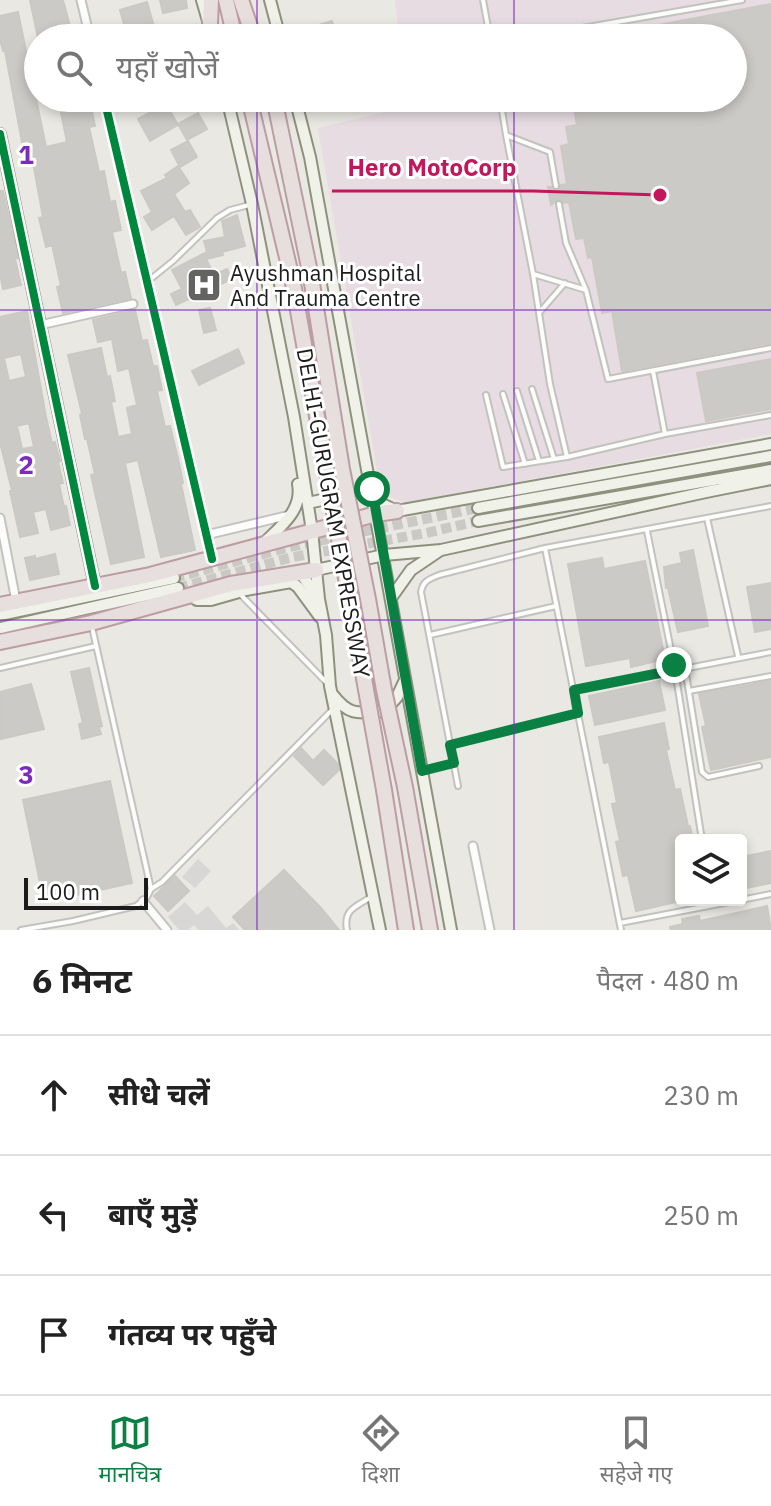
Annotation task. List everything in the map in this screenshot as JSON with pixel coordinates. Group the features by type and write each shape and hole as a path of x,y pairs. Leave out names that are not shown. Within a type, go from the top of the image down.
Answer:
{"highway":[{"path":"211,0 212,24"},
{"path":"226,0 232,24"},
{"path":"241,0 249,24"},
{"name":"DELHI-GURUGRAM EXPRESSWAY","path":"252,112 293,283 406,930"},
{"name":"DELHI-GURUGRAM EXPRESSWAY","path":"277,112 311,277 342,469 430,930"},
{"path":"0,605 150,575 397,511"},
{"path":"0,642 91,623 181,587 231,584 316,570"}],"main road":[{"path":"202,0 210,24"},
{"path":"270,0 276,24"},
{"path":"230,112 252,204 296,433 312,531 331,690 380,930"},
{"path":"299,112 310,157 371,484 451,930"},
{"path":"0,134 95,586"},
{"path":"259,547 297,506 299,493 292,450 296,433"},
{"path":"371,484 382,504 397,511 771,444"},
{"path":"478,508 771,456"},
{"path":"478,521 771,470"},
{"path":"316,570 384,555 441,550 771,479"},
{"path":"308,503 371,484"},
{"path":"391,598 411,570 441,550"},
{"path":"300,572 319,599"},
{"path":"0,615 181,587 203,601 291,582 324,622"},
{"path":"0,628 181,587"},
{"path":"331,690 348,710 356,713 385,711 397,697 405,679"}],"street":[{"path":"81,0 87,24"},
{"path":"107,112 212,559"},
{"path":"40,325 133,304"},
{"path":"206,535 292,514"},
{"path":"0,518 16,601"},
{"path":"473,846 490,930"},
{"path":"143,901 167,930"}],"lane":[{"path":"483,0 487,24"},
{"path":"605,24 742,0"},
{"path":"502,112 550,384 567,457"},
{"path":"506,135 550,152 556,186"},
{"path":"147,282 217,218 230,210 252,204"},
{"path":"559,204 566,243 586,290 608,379 771,348"},
{"path":"533,274 586,290"},
{"path":"539,313 565,283"},
{"path":"653,371 665,434"},
{"path":"532,389 554,459"},
{"path":"517,391 539,462"},
{"path":"503,394 525,464"},
{"path":"486,395 503,467 771,415"},
{"path":"458,786 421,592 426,580 545,548 771,506"},
{"path":"707,518 738,657"},
{"path":"647,530 675,670 701,834"},
{"path":"545,548 621,930"},
{"path":"238,593 331,690"},
{"path":"430,635 556,606"},
{"path":"91,623 151,889"},
{"path":"0,668 96,646"},
{"path":"574,690 771,652"},
{"path":"685,668 702,772 708,777 759,766"},
{"path":"689,691 771,676"},
{"path":"21,930 136,906 334,707"},
{"path":"450,745 578,713"},
{"path":"422,771 454,763"},
{"path":"747,899 771,894"},
{"path":"347,930 347,914 373,895"},
{"path":"620,923 694,906"},
{"path":"73,921 75,930"}],"shaded area":[{"path":"395,0 771,0 771,434 406,503 388,496 379,482 318,128 385,112 747,112 747,24 398,24"},
{"path":"198,859 211,871 195,888 182,877"},
{"path":"185,902 197,915 208,906 226,928 233,923 239,930 198,930 194,925 188,930 179,930 168,917"}],"building":[{"path":"30,0 63,0 69,24 35,24"},
{"path":"160,0 186,0 187,8 163,13"},
{"path":"147,2 153,24 124,24 120,10"},
{"path":"771,4 771,343 622,371 612,311 602,313 592,257 588,258 584,238 576,239 569,202 559,199 551,205 548,187 558,191 561,185 567,184 561,146 569,144 566,127 577,125 575,112 747,112 747,24 663,24"},
{"path":"18,12 24,41 24,112 39,112 46,147 67,142 61,113 92,112 95,126 89,127 99,172 104,171 110,202 115,201 121,230 112,232 121,273 125,272 131,298 63,313 52,245 46,247 39,218 43,217 29,140 22,142 0,39 0,16"},
{"path":"151,112 171,112 178,125 150,141 138,119"},
{"path":"198,113 207,129 187,140 178,124"},
{"path":"188,141 197,157 180,167 171,150"},
{"path":"178,166 189,183 174,194 185,212 190,210 200,227 186,235 174,216 152,230 144,217 152,212 141,191 167,178 165,175"},
{"path":"0,191 3,191 15,243 21,285 3,289 0,274"},
{"path":"237,215 245,246 206,259 214,275 227,269 232,279 176,305 171,294 182,289 172,270 207,252 204,241 225,237 222,221"},
{"path":"210,308 216,330 204,333 199,310"},
{"path":"135,310 142,341 147,340 153,366 157,366 162,390 157,391 165,427 170,426 178,458 195,550 161,557 138,460 125,463 144,557 111,564 91,475 95,474 68,355 101,348 115,401 111,402 118,437 132,434 127,408 137,405 129,368 118,371 112,339 98,342 93,320"},
{"path":"27,311 46,417 60,461 63,483 59,484 70,525 51,530 46,509 33,512 38,533 20,537 0,442 0,317","holes":["21,354 26,377 9,381 4,358","29,423 34,447 22,449 17,426"]},
{"path":"238,349 244,363 199,385 192,371"},
{"path":"771,359 771,409 706,421 697,373"},
{"path":"693,550 708,626 678,632 666,588 664,567 682,563 680,553"},
{"path":"55,554 59,574 30,580 25,558"},
{"path":"602,558 604,569 645,561 665,659 631,667 630,658 586,666 568,564"},
{"path":"771,583 771,629 755,632 747,587"},
{"path":"89,668 102,726 99,727 101,734 82,739 79,724 83,723 71,672"},
{"path":"659,681 665,710 595,725 589,696"},
{"path":"771,681 771,757 711,770 699,694"},
{"path":"31,684 44,729 1,739 0,692"},
{"path":"664,723 669,749 666,750 675,790 680,789 692,834 675,834 675,902 636,911 628,875 623,876 612,804 617,803 609,762 604,763 599,737"},
{"path":"301,748 313,761 324,750 338,764 339,770 323,785 294,756"},
{"path":"110,781 132,883 44,902 23,800"},
{"path":"771,851 771,883 747,888 747,856"},
{"path":"284,870 339,930 245,930 233,917"},
{"path":"175,876 189,891 168,911 154,896"},
{"path":"767,906 771,930 671,930 670,927 683,924 682,919 699,916 700,921"}],"tunnel":[{"path":"174,578 289,547 478,508"},
{"path":"178,588 293,557 478,521"}],"cycle path":[{"path":"107,112 212,559"},
{"path":"0,134 95,586"}],"place":[{"name":"Hero MotoCorp","path":"660,195"},
{"name":"Ayushman Hospital And Trauma Centre","path":"204,285"}],"route":[{"path":"372,489 422,771 454,763 450,745 578,713 574,690 675,670 674,665"}]}
